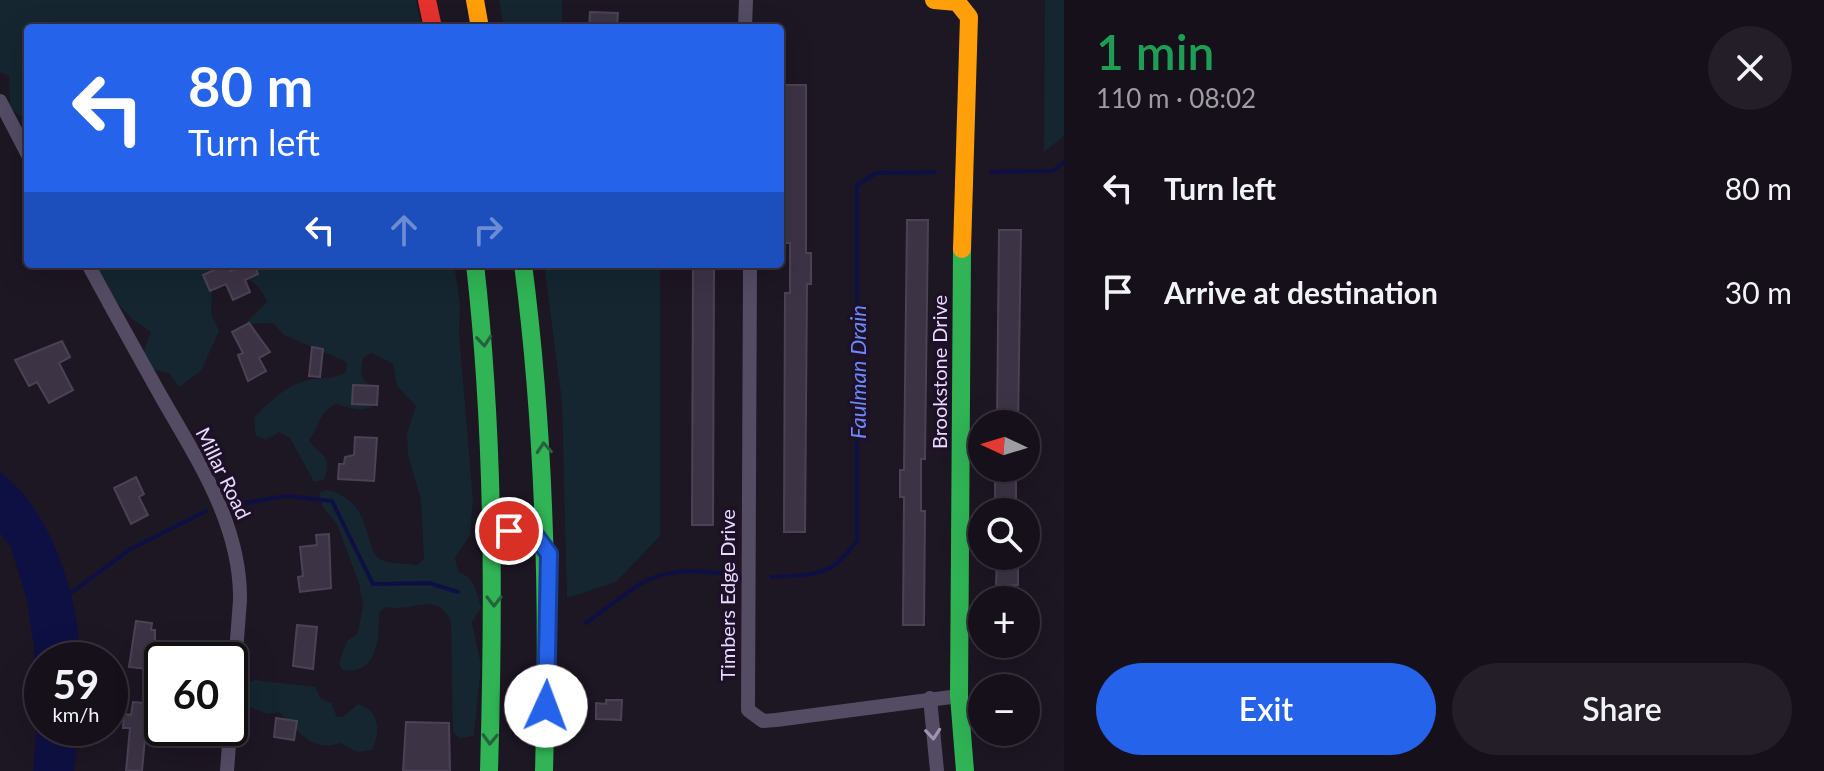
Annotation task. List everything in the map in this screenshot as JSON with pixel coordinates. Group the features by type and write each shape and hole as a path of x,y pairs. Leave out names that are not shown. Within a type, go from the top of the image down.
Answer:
{"main road":[{"path":"427,0 432,24"},
{"path":"475,0 479,24"},
{"name":"Brookstone Drive","path":"934,0 957,2 969,17 962,221 959,696 965,771"},
{"path":"475,268 488,397 494,539 489,771"},
{"path":"524,268 538,382 549,554 544,771"},
{"path":"494,539 509,531 527,531 541,541 549,554"}],"street":[{"path":"745,24 746,0"},
{"path":"0,101 24,147"},
{"name":"Millar Road","path":"90,268 206,477 234,544 240,600 227,771"},
{"name":"Timbers Edge Drive","path":"750,268 748,710 763,721 959,696"},
{"path":"930,698 937,771"}],"shaded area":[{"path":"0,0 416,0 421,24 24,24 24,118 10,108 9,76 0,72"},
{"path":"499,0 562,0 562,24 503,24"},
{"path":"1045,0 1064,0 1064,136 1044,152"},
{"path":"98,268 455,268 460,304 459,333 473,500 470,535 455,558 458,571 468,577 474,586 481,608 472,622 481,665 474,736 460,738 453,732 451,622 438,607 423,604 385,607 379,613 377,644 370,661 354,670 342,670 339,663 347,641 358,633 363,605 359,583 337,524 323,507 319,493 328,490 349,500 362,518 375,554 380,559 417,565 424,559 421,500 408,455 407,433 416,406 397,386 393,364 371,353 363,358 362,376 379,392 377,403 362,409 336,404 322,416 309,440 327,464 324,480 314,482 290,438 279,432 266,440 256,436 254,418 272,400 293,386 346,372 347,362 284,335 273,323 250,324 247,321 267,302 245,277 226,270 212,283 211,313 219,331 201,371 179,387 169,373 147,368 144,351 151,332 132,319 114,299"},
{"path":"545,268 660,268 660,536 616,582 567,598 562,402"},
{"path":"0,472 18,488 48,531 68,584 79,642 33,642 27,601 11,547 0,533"},
{"path":"255,680 315,687 321,699 331,703 337,717 343,717 358,704 365,707 377,722 377,736 372,750 358,752 340,743 330,746 313,743 279,712 267,714 250,707 248,684"},
{"path":"35,746 77,746 74,771 33,771"}],"building":[{"path":"590,12 618,13 617,24 589,24"},
{"path":"785,85 806,85 806,253 811,253 811,284 807,284 805,532 784,532 785,293 790,293 790,243 785,243"},
{"path":"907,220 928,220 925,459 921,459 921,511 925,511 924,625 903,625 904,497 900,497 900,470 904,470"},
{"path":"999,230 1021,230 1018,410 997,410"},
{"path":"218,268 229,268 230,271 256,268 258,274 245,280 250,292 233,300 226,284 210,291 203,275"},
{"path":"693,268 714,268 713,525 692,525"},
{"path":"249,323 270,352 259,358 266,371 248,381 238,355 243,353 232,332"},
{"path":"62,341 70,357 59,363 73,390 49,403 37,382 29,386 15,360"},
{"path":"312,347 323,349 320,377 309,376"},
{"path":"353,385 378,386 377,405 352,404"},
{"path":"355,437 377,438 374,481 338,479 339,464 344,464 345,457 354,455"},
{"path":"136,477 144,494 139,497 148,515 131,524 114,488"},
{"path":"995,482 1016,482 1016,498 995,498"},
{"path":"329,534 331,588 300,592 298,577 303,576 300,547 317,545 316,535"},
{"path":"997,570 1018,570 1018,585 996,585"},
{"path":"136,621 152,623 155,642 144,642 144,669 129,667"},
{"path":"297,625 317,627 313,669 293,666"},
{"path":"606,700 622,700 621,720 596,719 596,703 606,704"},
{"path":"133,702 144,703 142,771 126,771 130,728 128,715 131,715"},
{"path":"276,718 297,721 294,740 274,737"},
{"path":"406,722 449,723 450,771 403,771"}],"waterway":[{"name":"Faulman Drain","path":"991,172 1053,171 1064,162"},
{"name":"Faulman Drain","path":"772,577 821,572 839,561 857,540 857,185 876,173 935,172"},
{"name":"Faulman Drain","path":"239,504 286,496 332,501 373,584 429,583 458,592"},
{"name":"Faulman Drain","path":"68,595 129,550 206,511"},
{"name":"Faulman Drain","path":"586,623 636,587 664,574 681,571 726,574"}],"traffic: fast":[{"path":"962,249 959,696 965,771"},
{"path":"475,268 486,391 491,517 489,771"},
{"path":"523,268 544,517 544,771"},
{"path":"494,539 511,533 525,533 549,554"}],"traffic: slow":[{"path":"475,0 479,24"},
{"path":"934,0 957,2 969,17 962,249"}],"traffic: jam":[{"path":"427,0 432,24"}],"route":[{"path":"509,531 527,531 535,535 549,554 546,706"}]}
